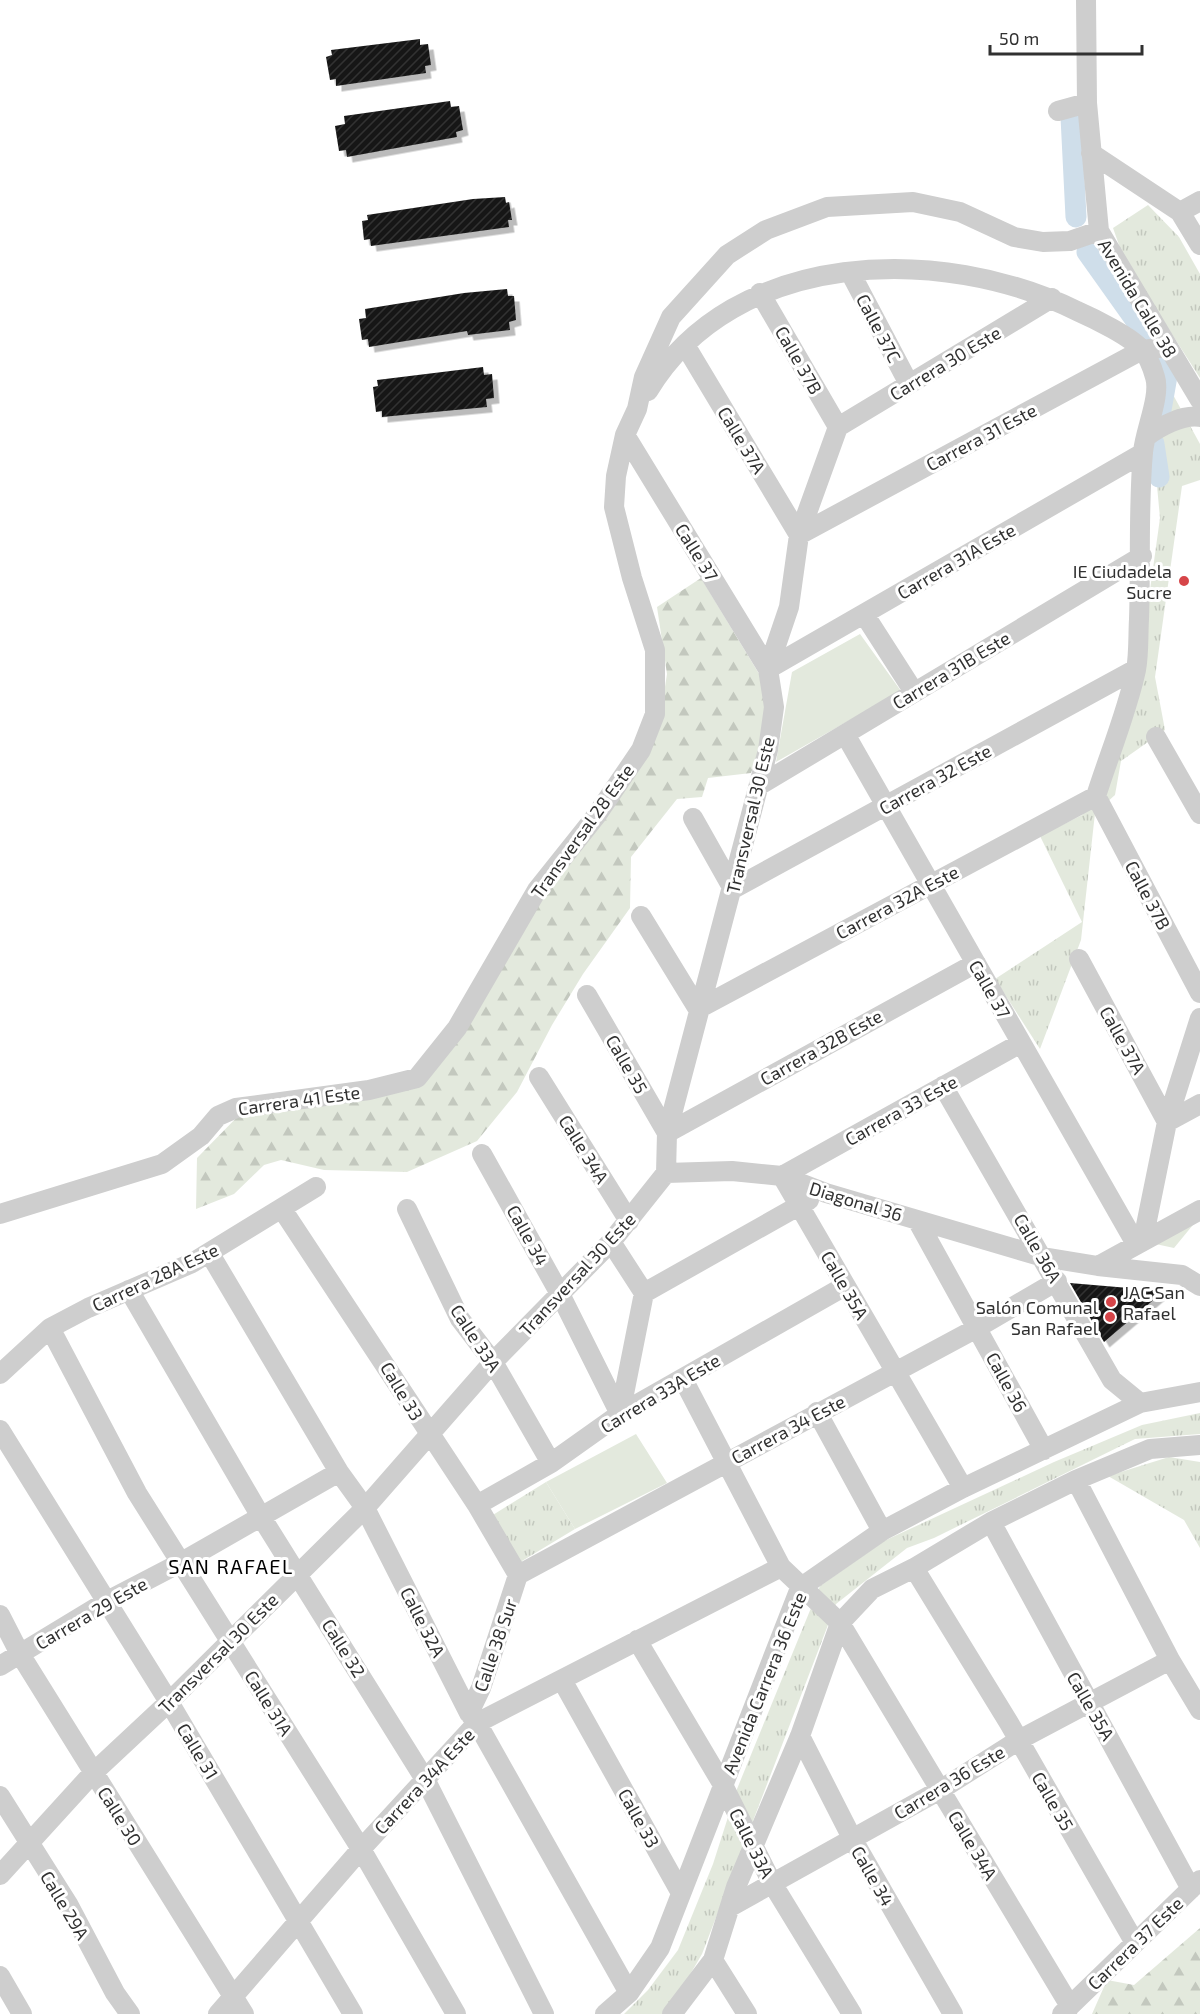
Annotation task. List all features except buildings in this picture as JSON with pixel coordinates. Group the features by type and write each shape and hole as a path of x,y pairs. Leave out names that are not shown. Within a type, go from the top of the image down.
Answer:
{"street":[{"name":"Avenida Calle 38","path":"1086,0 1087,103 1099,231 1200,400"},
{"path":"1058,111 1087,103"},
{"path":"1091,153 1180,212 1200,245"},
{"path":"1180,212 1200,201"},
{"name":"Transversal 28 Este","path":"457,1028 537,890 596,816 641,750 654,714 655,650 632,578 615,507 616,476 625,435 637,409 644,377 671,317 727,255 765,230 827,207 913,202 960,212 1014,237 1043,242 1070,241 1099,231"},
{"path":"637,409 662,371 685,345 720,316 760,293 804,278 850,272 904,268 959,273 1052,298 1099,321 1142,350 1156,378 1158,390 1144,445 1142,556 1136,669 1096,796"},
{"name":"Calle 37C","path":"850,272 909,384"},
{"name":"Calle 37B","path":"760,293 838,427"},
{"name":"Carrera 30 Este","path":"838,427 1052,298"},
{"name":"Calle 37A","path":"685,345 799,535"},
{"name":"Carrera 31 Este","path":"799,535 1142,350 1167,347"},
{"name":"Carrera 31A Este","path":"768,669 864,614 1144,445 1174,422 1194,416 1200,417"},
{"name":"Transversal 30 Este","path":"0,1875 27,1842 93,1773 169,1702 297,1572 365,1508 493,1362 611,1242 666,1173 667,1133 768,750 774,707 768,669 789,607 799,535 838,427"},
{"name":"Calle 37","path":"625,435 768,669"},
{"name":"Carrera 31B Este","path":"760,784 1142,556"},
{"path":"864,614 914,692"},
{"name":"Carrera 32 Este","path":"733,889 1136,669"},
{"name":"Calle 37","path":"845,734 1021,1043 1139,1242"},
{"path":"1156,737 1200,813"},
{"name":"Calle 37B","path":"1096,796 1200,993"},
{"name":"Carrera 32A Este","path":"698,1009 1096,796"},
{"path":"693,818 733,889"},
{"path":"641,916 698,1009"},
{"name":"Calle 37A","path":"1079,959 1167,1122"},
{"name":"Carrera 32B Este","path":"667,1133 976,963"},
{"name":"Calle 35","path":"587,995 667,1133"},
{"path":"1139,1242 1167,1122 1200,1018"},
{"name":"Carrera 41 Este","path":"0,1214 162,1164 201,1136 218,1116 236,1108 369,1090 417,1078 457,1028"},
{"name":"Carrera 33 Este","path":"782,1176 1021,1043"},
{"name":"Calle 34A","path":"539,1077 629,1221"},
{"name":"Calle 36A","path":"943,1086 1112,1380 1140,1403"},
{"path":"1167,1122 1200,1104"},
{"name":"Calle 34","path":"482,1154 560,1294 620,1414"},
{"name":"Diagonal 36","path":"666,1173 732,1171 782,1176 826,1193 1043,1257"},
{"name":"Calle 35A","path":"782,1176 963,1488"},
{"name":"Carrera 28A Este","path":"0,1374 50,1328 210,1254 316,1187"},
{"path":"644,1293 798,1205 826,1193"},
{"name":"Calle 33","path":"282,1209 376,1350 428,1434 477,1505 518,1575"},
{"name":"Calle 33A","path":"407,1209 460,1319 493,1362 551,1463"},
{"path":"1098,1266 1200,1210"},
{"name":"Calle 36","path":"917,1220 1044,1450"},
{"path":"611,1242 644,1293 620,1414"},
{"name":"Calle 32A","path":"210,1254 339,1472 365,1508 473,1718 629,1993"},
{"path":"1043,1257 1098,1266 1182,1275 1200,1286"},
{"name":"Carrera 34 Este","path":"518,1575 817,1412 977,1328 1057,1281"},
{"name":"Carrera 33A Este","path":"477,1505 551,1463 620,1414 845,1286"},
{"name":"Calle 32","path":"129,1290 260,1515 426,1781 544,2014"},
{"name":"Calle 31A","path":"50,1328 137,1493 361,1849 456,2014"},
{"path":"683,1379 781,1568 800,1588"},
{"name":"Avenida Carrera 36 Este","path":"605,2014 629,1993 660,1948 800,1588 882,1532 963,1488 1140,1403 1200,1392"},
{"path":"817,1412 882,1532"},
{"name":"Calle 31","path":"0,1430 169,1702 300,1920 353,2014"},
{"path":"672,2014 713,1960 753,1844 800,1736 840,1623 872,1589 914,1568 991,1522 1076,1480 1150,1449 1200,1445"},
{"name":"Carrera 29 Este","path":"0,1666 107,1601 180,1563 260,1515 339,1472"},
{"path":"1076,1480 1170,1660 1200,1710"},
{"name":"Calle 35A","path":"991,1522 1088,1704 1195,1884"},
{"name":"Carrera 34A Este","path":"218,2014 361,1849 426,1781 473,1718 562,1680 781,1568"},
{"name":"Calle 35","path":"914,1568 1019,1740 1135,1943"},
{"name":"Calle 38 Sur","path":"473,1718 518,1575"},
{"name":"Calle 34A","path":"800,1588 840,1623 940,1790 1066,2011"},
{"name":"Calle 30","path":"0,1615 20,1654 244,2014"},
{"name":"Calle 33A","path":"637,1640 723,1785 772,1883 852,2014"},
{"name":"Carrera 36 Este","path":"730,1907 940,1790 1019,1740 1170,1660"},
{"name":"Calle 33","path":"562,1680 681,1893"},
{"name":"Calle 34","path":"800,1736 852,1840 952,2014"},
{"name":"Calle 29A","path":"0,1797 68,1904 115,1993 130,2014"},
{"name":"Carrera 37 Este","path":"1066,2011 1195,1884"},
{"path":"713,1960 747,2014"},
{"path":"0,1976 22,2014"}],"green space":[{"path":"1148,205 1179,237 1200,274 1200,378 1124,259 1113,228"},
{"path":"1171,391 1200,444 1200,480 1182,486 1155,677 1165,730 1121,761 1115,795 1095,813 1081,940 1040,1049 995,979 1082,922 1040,836 1082,815 1118,747 1140,662 1160,518 1155,464"},
{"path":"701,578 767,687 770,720 751,773 708,778 702,797 677,799 631,857 630,908 583,974 552,1025 517,1092 477,1141 407,1172 324,1170 281,1160 264,1165 234,1194 196,1209 197,1158 245,1109 416,1082 527,913 658,731 667,674 657,607"},
{"path":"860,634 901,691 776,762 792,672"},
{"path":"1197,1220 1174,1248 1151,1243"},
{"path":"1200,1413 1200,1434 1135,1439 934,1538 907,1548 836,1604 702,1954 674,2002 663,2014 624,2014 648,1990 678,1950 713,1864 737,1789 820,1586 884,1541 1054,1462 1142,1425"},
{"path":"636,1434 667,1483 575,1529 546,1482"},
{"path":"1169,1457 1200,1462 1200,1548 1184,1520 1108,1476"},
{"path":"546,1482 575,1529 517,1564 488,1518"},
{"path":"1200,1928 1200,2014 1092,2014 1107,1980 1134,1985"}],"waterway":[{"path":"1071,117 1076,217"},
{"path":"1087,252 1146,335"},
{"path":"1161,359 1167,376 1161,410"},
{"path":"1154,444 1159,477"}],"place":[{"name":"IE Ciudadela Sucre","path":"1184,581"},
{"name":"JAC San Rafael","path":"1111,1302"},
{"name":"Salón Comunal San Rafael","path":"1110,1317"}],"district":[{"name":"SAN RAFAEL","path":"231,1566"}]}
